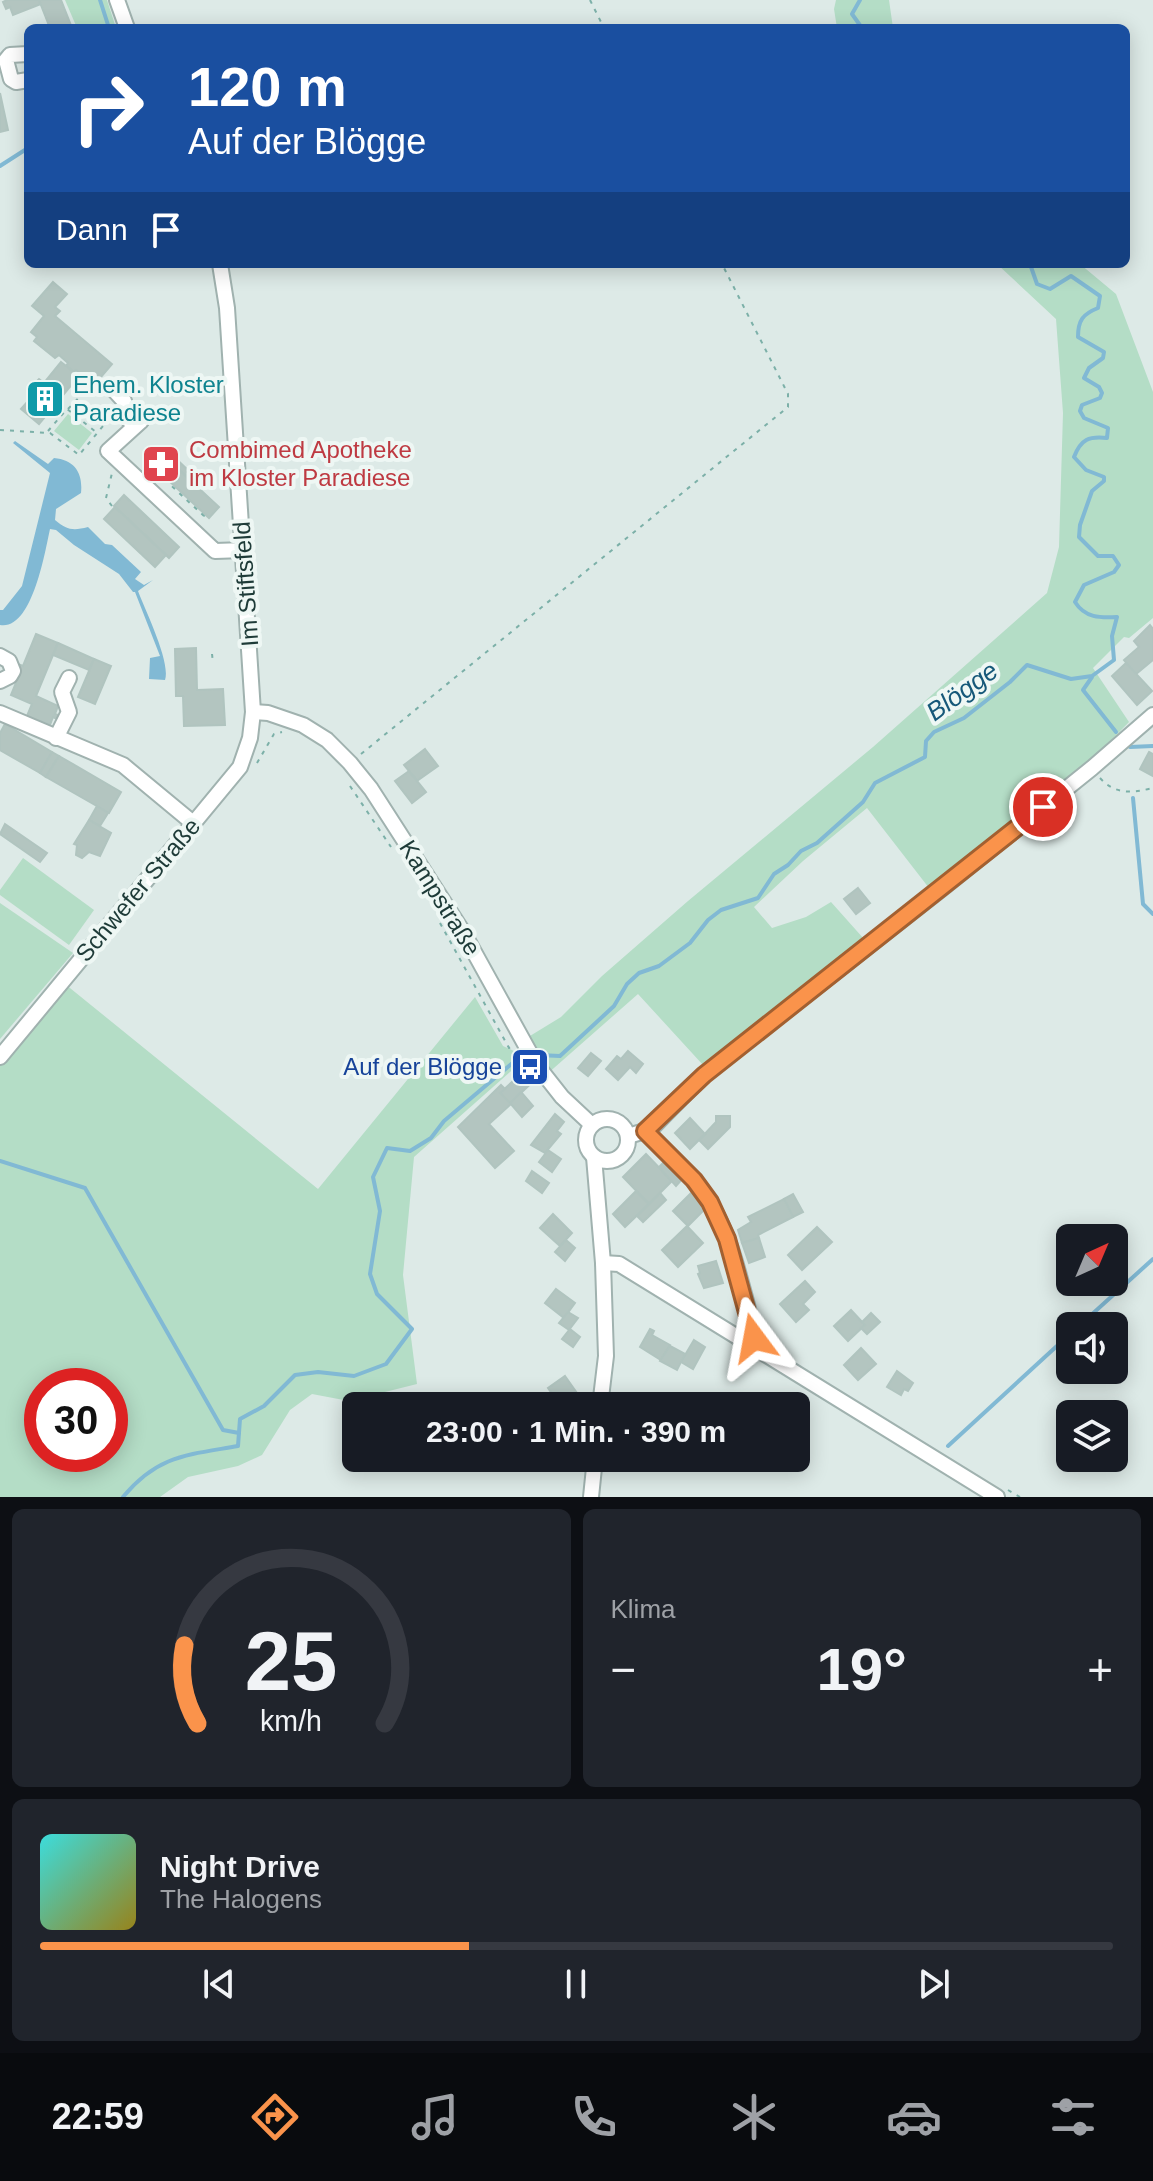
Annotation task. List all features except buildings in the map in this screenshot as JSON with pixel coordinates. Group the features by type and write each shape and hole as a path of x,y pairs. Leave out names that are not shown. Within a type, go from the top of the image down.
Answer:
{"street":[{"path":"117,0 126,24"},
{"path":"24,54 10,55 6,60 11,79 24,81"},
{"name":"Im Stiftsfeld","path":"221,268 225,281 253,712"},
{"path":"113,389 124,401 129,420 141,421 108,451 215,551 244,550"},
{"path":"0,656 9,661 13,671 0,681"},
{"path":"56,738 69,712 62,692 69,678"},
{"name":"Kampstraße","path":"253,712 268,713 303,725 327,740 350,763 463,932 544,1076 592,1125"},
{"name":"Schwefer Straße","path":"0,1057 240,767 250,738 253,712"},
{"path":"0,713 123,765 193,823"},
{"path":"628,1136 645,1131 704,1075 1092,768 1153,715"},
{"path":"595,1185 610,1162 625,1151 628,1136 624,1127 612,1119 592,1125 586,1145 594,1157 595,1185 603,1263 606,1356 602,1392"},
{"path":"645,1131 694,1180 710,1202 727,1239 754,1330 750,1344"},
{"path":"594,1157 610,1162"},
{"path":"603,1263 619,1264 997,1497"},
{"path":"591,1497 594,1472"}],"path":[{"path":"590,0 602,24"},
{"path":"350,763 788,407 788,394 724,268"},
{"path":"46,433 88,388"},
{"path":"0,430 50,433 79,455 124,401"},
{"path":"67,409 97,433"},
{"path":"112,506 106,498 113,469 119,462"},
{"path":"150,466 204,516 191,531"},
{"path":"212,654 213,663"},
{"path":"253,773 264,747 274,734 286,730"},
{"path":"1092,768 1107,786 1130,794 1153,788"},
{"path":"348,783 397,856"},
{"path":"437,919 509,1048 522,1041"}],"green space":[{"path":"65,0 107,0 115,24 75,24"},
{"path":"836,0 889,0 892,24 836,24"},
{"path":"1001,268 1085,268 1116,294 1153,392 1153,618 1129,638 1124,637 1093,668 1129,722 1088,764 929,888 867,808 754,907 772,928 806,917 831,902 864,939 703,1065 638,994 546,1075 525,1039 561,1017 602,976 873,747 1047,593 1059,547 1063,413 1056,319"},
{"path":"68,414 92,433 79,450 54,431"},
{"path":"23,858 94,910 69,945 0,895 0,890"},
{"path":"0,903 73,953 0,1039"},
{"path":"65,984 318,1189 475,997 503,1046 527,1057 414,1157 403,1275 417,1384 385,1392 342,1392 342,1400 312,1394 290,1410 262,1455 238,1466 188,1477 160,1497 0,1497 0,1065"}],"water":[{"path":"15,441 48,464 54,458 61,459 72,465 79,474 81,493 56,509 55,520 70,529 88,527 141,572 135,579 144,585 153,580 138,591 161,649 165,680 149,679 150,658 160,656 135,592 119,574 56,530 50,529 29,603 11,624 0,625 0,610 22,586 50,473 13,443"}],"waterway":[{"path":"100,0 108,24"},
{"name":"Blögge","path":"859,24 852,14 860,0"},
{"path":"0,166 24,151"},
{"name":"Blögge","path":"538,1055 560,1056 614,1006 627,984 639,973 659,966 690,943 708,920 721,910 758,898 774,874 801,851 817,843 863,802 875,783 925,757 926,741 934,732 964,718 1027,665 1071,679 1092,676 1114,660 1112,636 1117,617 1088,614 1075,602 1084,585 1114,572 1119,565 1113,556 1098,556 1079,537 1092,491 1104,481 1104,477 1086,470 1074,457 1086,440 1107,438 1108,428 1084,418 1080,411 1082,405 1100,398 1102,393 1099,387 1084,378 1089,368 1103,358 1104,352 1078,337 1080,322 1085,315 1098,308 1100,296 1071,276 1050,289 1037,284 1031,268"},
{"path":"1092,677 1083,690 1116,732"},
{"path":"1130,747 1153,746"},
{"path":"1133,798 1143,904 1153,914"},
{"name":"Blögge","path":"123,1497 149,1473 174,1459 238,1446 240,1419 264,1406 295,1375 318,1372 354,1376 386,1364 412,1329 377,1294 370,1274 380,1211 373,1177 387,1148 410,1151 431,1138 444,1121 521,1058"},
{"path":"0,1161 85,1188 223,1430 239,1433"},
{"path":"1094,1312 1153,1259"},
{"path":"948,1446 1056,1347"}],"place":[{"name":"Ehem. Kloster Paradiese","path":"45,399"},
{"name":"Combimed Apotheke im Kloster Paradiese","path":"161,464"},
{"name":"Auf der Blögge","path":"530,1067"}],"route":[{"path":"754,1338 727,1239 710,1202 694,1180 645,1131 654,1126 704,1075 1043,807"}]}
